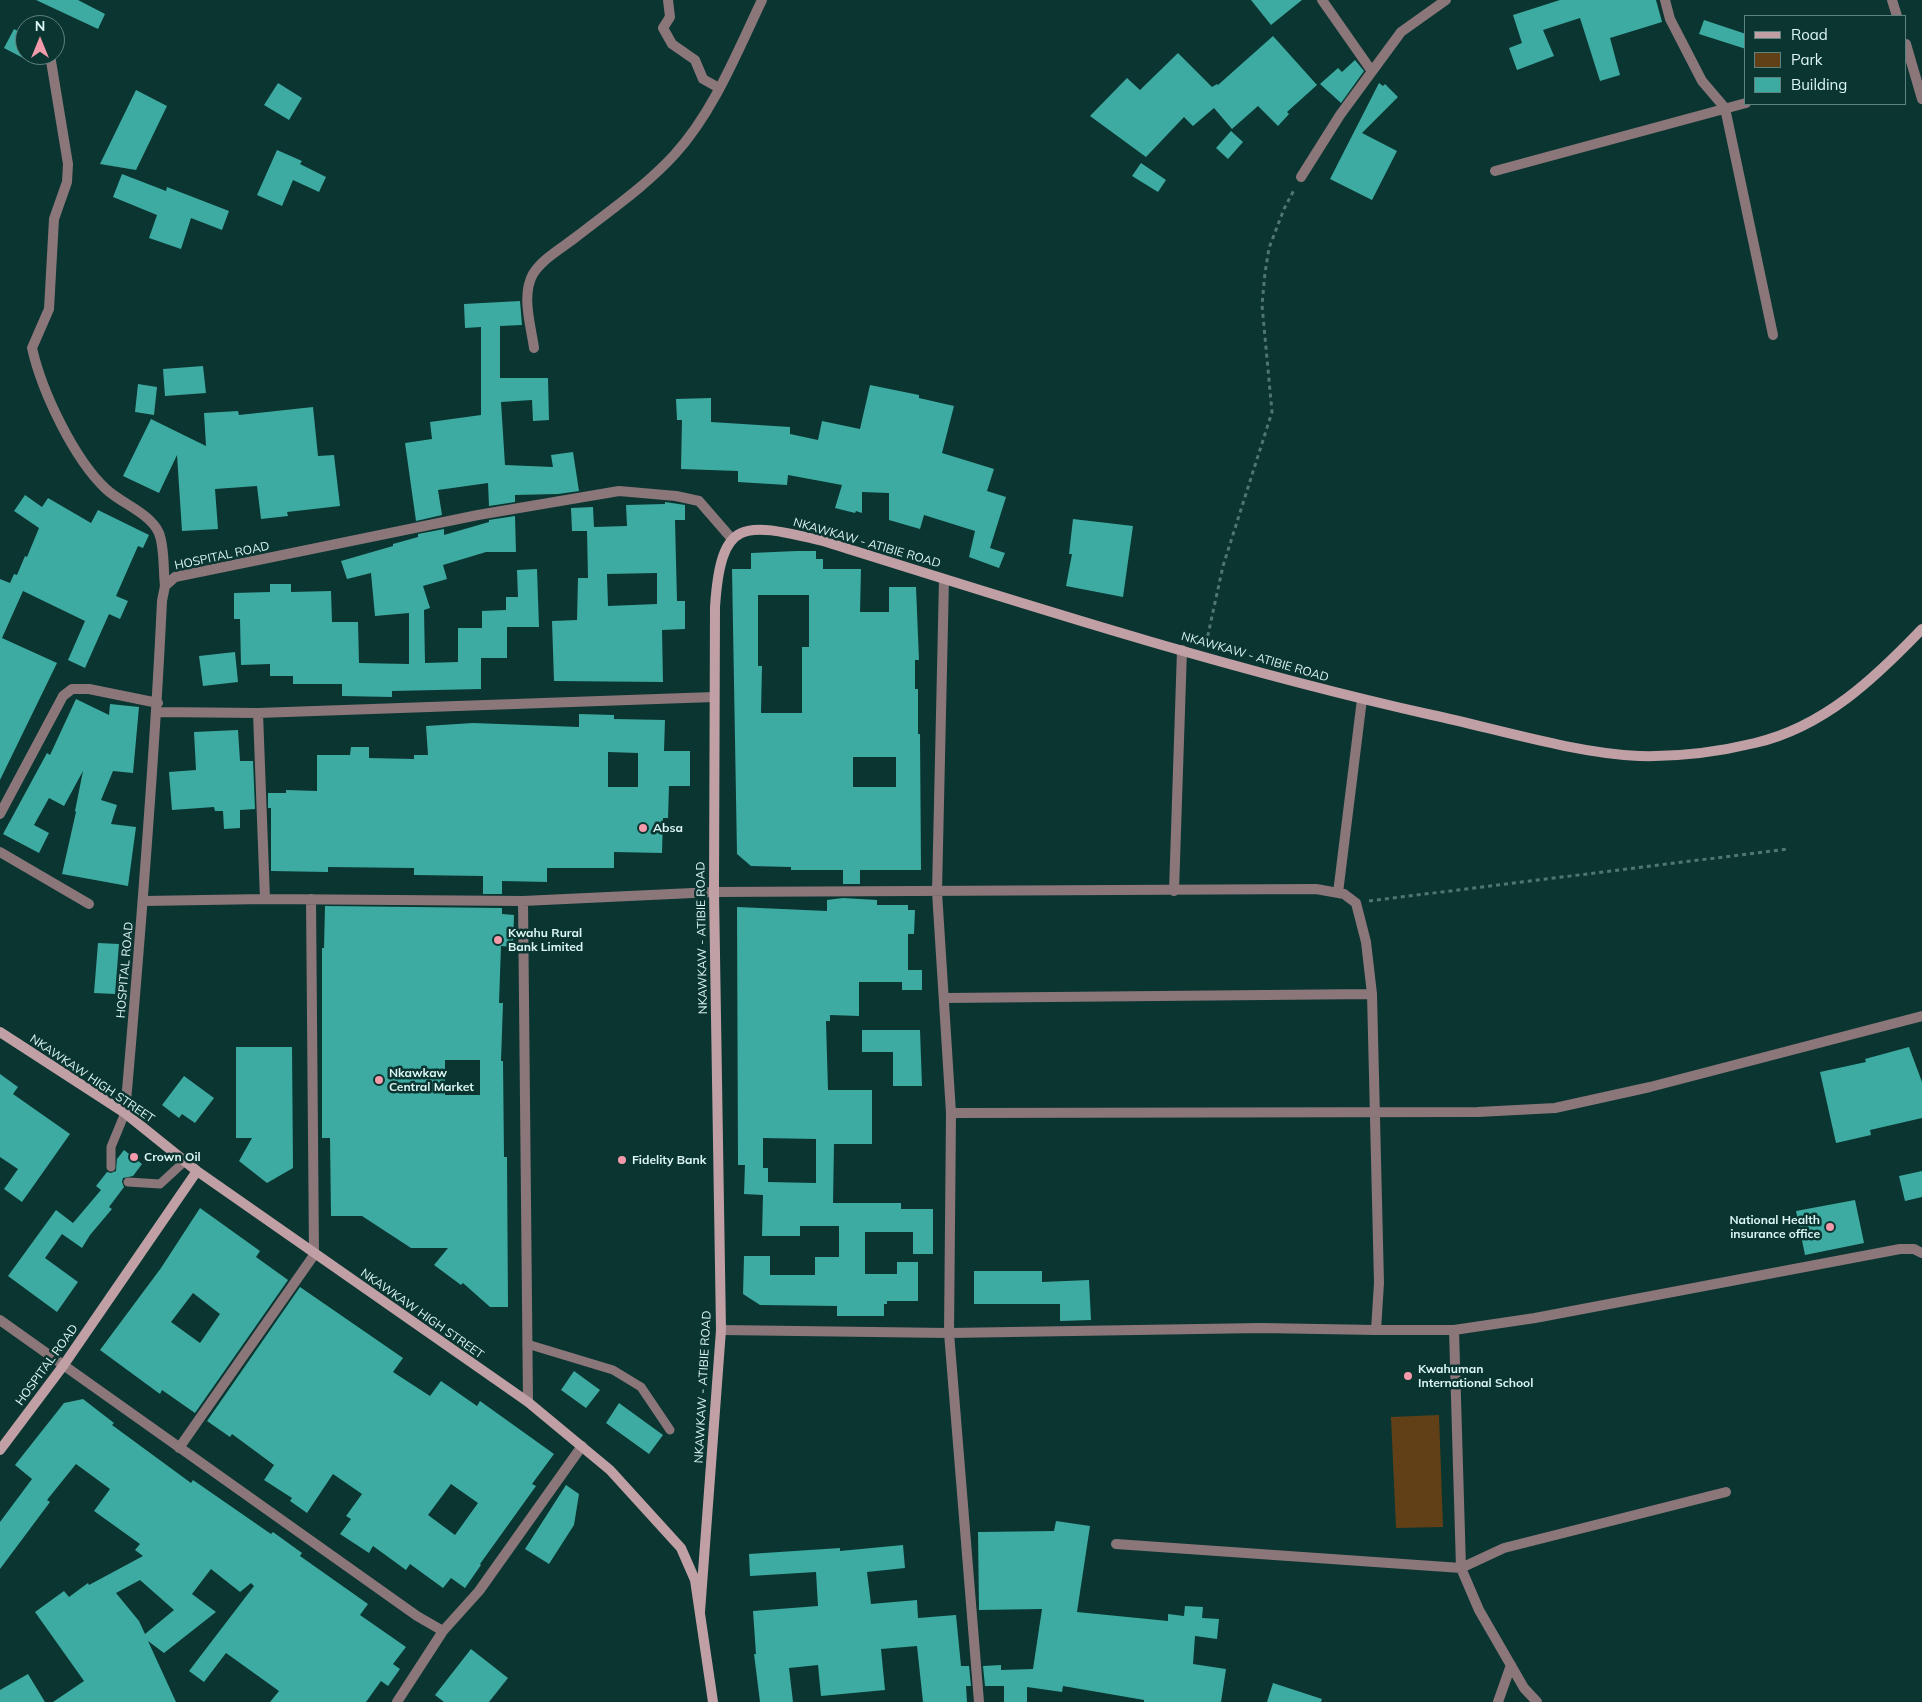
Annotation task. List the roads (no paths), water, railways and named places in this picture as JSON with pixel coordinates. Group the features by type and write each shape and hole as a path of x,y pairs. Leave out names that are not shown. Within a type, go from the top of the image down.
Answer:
{"main road":[{"name":"NKAWKAW - ATIBIE ROAD","path":"700,1612 721,1330 714,892 716,585 719,562 732,539 745,530 762,528 823,541 1203,657 1362,699 1607,752 1638,756 1695,754 1758,742 1810,722 1830,711 1871,679 1922,628"},
{"name":"NKAWKAW HIGH STREET","path":"0,1032 125,1113 197,1171 314,1255 528,1402 610,1470 681,1548 695,1580 713,1702"},
{"name":"HOSPITAL ROAD","path":"0,1450 63,1366 197,1171"}],"street":[{"path":"668,0 670,17 663,28 672,44 695,60 703,80 719,88"},
{"path":"534,348 528,285 534,272 644,182 675,154 695,127 719,88 762,0"},
{"path":"1322,0 1371,70"},
{"path":"1302,177 1340,115 1371,70 1401,32 1446,0"},
{"path":"1665,0 1670,19 1702,81 1725,108 1773,335"},
{"path":"1892,0 1897,15"},
{"path":"1907,52 1910,74 1922,99"},
{"path":"52,65 68,164 67,182 54,219 49,310 32,348 60,424 90,470 106,490 148,520 158,532 162,544 165,586"},
{"path":"1495,171 1744,103"},
{"name":"HOSPITAL ROAD","path":"125,1113 144,901 162,600 165,586 175,577 478,515 619,491 676,496 699,501 732,539"},
{"path":"944,579 937,892 951,1113 949,1333 979,1702"},
{"path":"1174,891 1182,650"},
{"path":"0,814 63,696 72,689 89,689 157,707 258,713 714,697"},
{"path":"1338,893 1362,699"},
{"path":"258,713 265,900"},
{"path":"0,852 89,904"},
{"path":"144,901 523,901 714,892 1316,889 1344,894 1356,903 1366,942 1372,994 1379,1283 1376,1330"},
{"path":"179,1448 314,1255 311,900"},
{"path":"523,901 528,1402"},
{"path":"945,998 1372,994"},
{"path":"951,1113 1478,1112 1555,1108 1650,1087 1922,1016"},
{"path":"721,1330 949,1333 1261,1328 1454,1330 1535,1318 1900,1249 1914,1249 1922,1253"},
{"path":"0,1320 417,1616 443,1631"},
{"path":"1454,1330 1461,1568 1479,1610 1524,1688 1536,1702"},
{"path":"397,1702 443,1631 479,1591 582,1446"},
{"path":"1116,1544 1461,1568 1504,1548 1726,1492"},
{"path":"1498,1702 1511,1665"}],"lane":[{"path":"111,1167 111,1147 125,1113"},
{"path":"128,1182 160,1184 185,1161"},
{"path":"527,1344 613,1370 641,1388 670,1430"}],"place":[{"name":"Absa","path":"643,828"},
{"name":"Kwahu Rural Bank Limited","path":"498,940"},
{"name":"Nkawkaw Central Market","path":"379,1080"},
{"name":"Crown Oil","path":"134,1157"},
{"name":"Fidelity Bank","path":"622,1160"},
{"name":"National Health insurance office","path":"1830,1227"},
{"name":"Kwahuman International School","path":"1408,1376"}]}
